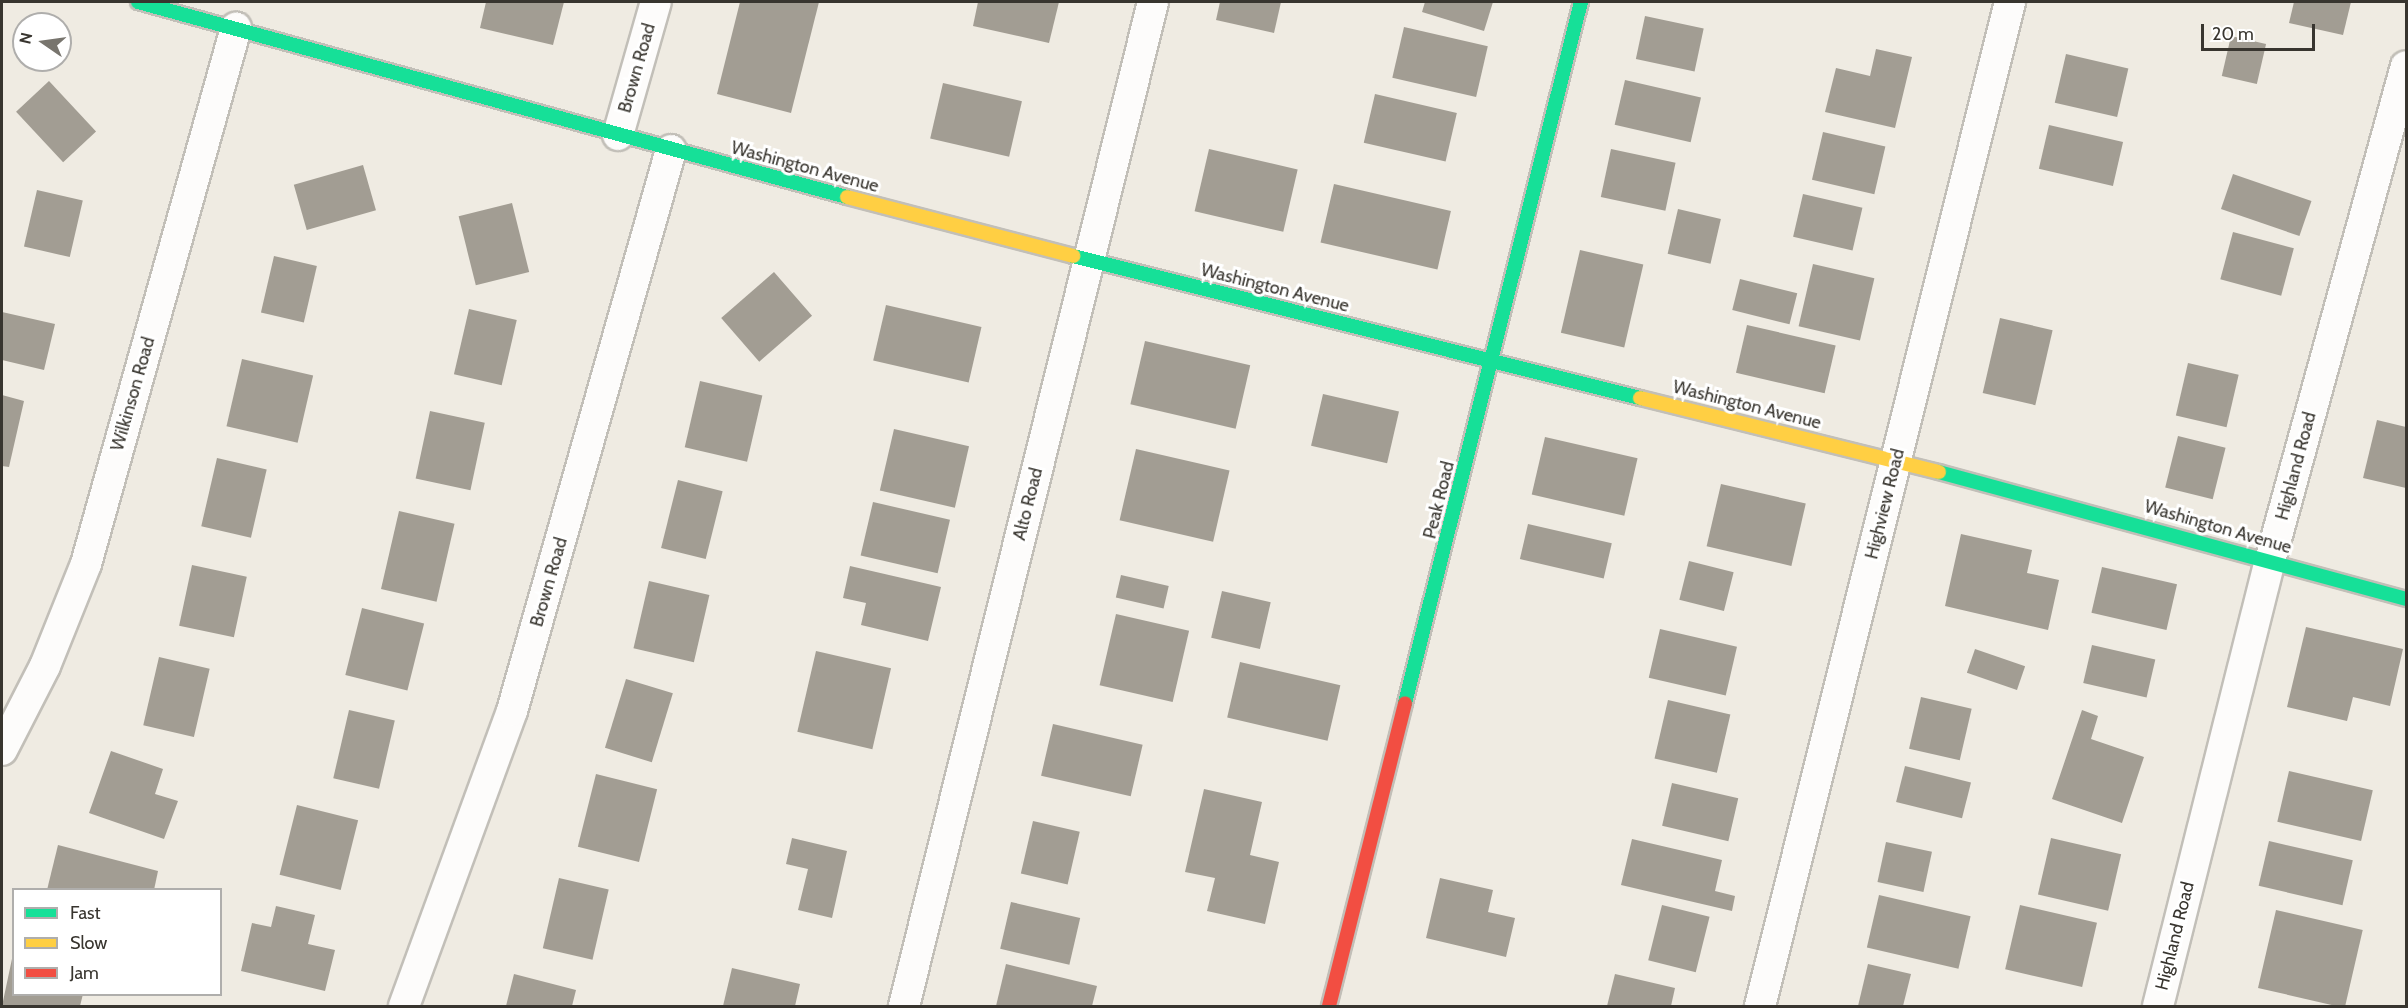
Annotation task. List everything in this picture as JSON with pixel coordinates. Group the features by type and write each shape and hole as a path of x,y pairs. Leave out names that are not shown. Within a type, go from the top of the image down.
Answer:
{"street":[{"name":"Washington Avenue","path":"147,2 671,150 1089,261 1896,461 2406,599"},
{"name":"Brown Road","path":"618,135 656,2"},
{"name":"Alto Road","path":"904,1006 1153,2"},
{"name":"Peak Road","path":"1329,1006 1493,361 1581,2"},
{"name":"Highview Road","path":"1760,1006 2010,2"},
{"name":"Wilkinson Road","path":"2,750 45,666 86,564 236,28"},
{"name":"Highland Road","path":"2158,1006 2270,561 2406,66"},
{"name":"Brown Road","path":"404,1006 512,711 671,150"}],"building":[{"path":"486,2 564,2 553,45 480,28"},
{"path":"740,2 819,2 791,113 717,94"},
{"path":"978,2 1059,2 1049,43 973,26"},
{"path":"1220,2 1281,2 1274,33 1216,20"},
{"path":"1425,2 1493,2 1484,31 1422,12"},
{"path":"2294,2 2351,2 2343,35 2289,23"},
{"path":"1645,16 1704,28 1695,72 1636,59"},
{"path":"1404,27 1488,46 1476,97 1392,78"},
{"path":"2231,36 2266,44 2257,84 2222,76"},
{"path":"1876,49 1912,57 1895,128 1825,112 1836,68 1870,76"},
{"path":"2066,54 2128,68 2117,117 2055,103"},
{"path":"1625,80 1701,98 1691,142 1615,125"},
{"path":"49,81 96,131 63,162 16,112"},
{"path":"943,83 1022,101 1009,157 930,139"},
{"path":"1375,94 1457,113 1446,162 1364,143"},
{"path":"2049,125 2123,142 2113,186 2039,169"},
{"path":"1823,132 1885,146 1874,194 1812,180"},
{"path":"1209,149 1298,169 1283,232 1195,211"},
{"path":"1611,149 1676,163 1665,211 1601,197"},
{"path":"363,165 376,210 307,230 294,185"},
{"path":"2233,174 2311,201 2299,236 2221,209"},
{"path":"1334,184 1451,211 1437,269 1321,242"},
{"path":"37,190 83,201 70,257 24,247"},
{"path":"1803,194 1862,208 1853,251 1793,237"},
{"path":"512,203 529,272 476,285 459,216"},
{"path":"1678,209 1721,219 1711,264 1668,254"},
{"path":"2233,232 2294,248 2281,296 2220,279"},
{"path":"1580,250 1643,265 1624,347 1561,333"},
{"path":"274,256 317,266 304,322 261,313"},
{"path":"1813,264 1874,278 1860,341 1799,326"},
{"path":"774,272 812,316 759,362 721,318"},
{"path":"1740,279 1797,293 1790,324 1732,310"},
{"path":"886,305 981,327 969,383 873,361"},
{"path":"469,309 517,320 502,385 454,374"},
{"path":"2,312 55,324 44,370 2,360"},
{"path":"2000,318 2053,330 2035,405 1983,393"},
{"path":"1747,325 1836,345 1825,393 1736,373"},
{"path":"1145,341 1250,365 1236,429 1130,404"},
{"path":"242,359 313,375 298,443 226,426"},
{"path":"2188,363 2239,375 2227,427 2176,416"},
{"path":"700,381 762,395 747,462 685,447"},
{"path":"1323,394 1399,412 1387,463 1311,446"},
{"path":"2,395 24,401 9,467 2,466"},
{"path":"430,411 485,423 470,490 416,478"},
{"path":"2377,420 2406,427 2406,488 2363,478"},
{"path":"894,429 969,446 955,508 880,490"},
{"path":"2178,436 2226,448 2213,499 2165,487"},
{"path":"1545,437 1638,458 1624,516 1532,494"},
{"path":"1136,449 1230,471 1213,542 1120,520"},
{"path":"217,458 267,469 251,538 201,526"},
{"path":"678,480 723,491 706,559 661,548"},
{"path":"1721,484 1806,504 1791,566 1707,546"},
{"path":"873,502 950,520 938,573 861,556"},
{"path":"399,511 455,524 437,602 381,589"},
{"path":"1528,524 1612,543 1604,578 1520,559"},
{"path":"1961,534 2032,550 2027,573 2059,580 2048,630 1945,606"},
{"path":"1689,561 1734,572 1724,611 1679,600"},
{"path":"192,565 247,577 234,637 179,626"},
{"path":"850,566 941,587 928,641 861,625 866,603 843,598"},
{"path":"2102,567 2177,584 2166,630 2091,613"},
{"path":"1121,575 1169,586 1164,608 1116,597"},
{"path":"649,581 709,595 694,662 633,648"},
{"path":"1222,591 1271,602 1260,649 1211,638"},
{"path":"362,608 424,623 407,690 345,675"},
{"path":"1116,614 1189,631 1173,702 1100,685"},
{"path":"2306,627 2403,649 2390,706 2353,697 2347,721 2287,707"},
{"path":"1660,629 1737,647 1726,695 1649,678"},
{"path":"2092,645 2155,660 2147,698 2083,683"},
{"path":"1975,649 2025,666 2017,690 1967,673"},
{"path":"816,651 891,668 872,749 797,732"},
{"path":"159,657 210,669 194,737 143,725"},
{"path":"1240,662 1340,685 1328,741 1227,718"},
{"path":"626,679 673,693 652,762 605,748"},
{"path":"1921,697 1972,709 1960,760 1909,749"},
{"path":"1668,700 1730,714 1717,773 1655,758"},
{"path":"349,710 395,721 379,789 333,778"},
{"path":"2082,710 2098,716 2091,739 2144,757 2122,823 2052,799"},
{"path":"1053,724 1143,745 1131,796 1041,776"},
{"path":"111,751 163,769 155,794 178,801 164,839 89,813"},
{"path":"1905,766 1971,782 1962,818 1896,802"},
{"path":"2289,771 2373,790 2361,841 2277,822"},
{"path":"596,774 657,789 639,862 578,847"},
{"path":"1672,783 1738,798 1728,841 1662,826"},
{"path":"1204,789 1262,802 1250,855 1279,862 1265,924 1207,911 1215,878 1185,872"},
{"path":"297,805 358,820 341,890 280,875"},
{"path":"1033,821 1080,832 1068,884 1021,874"},
{"path":"792,838 847,851 832,918 798,910 808,869 786,864"},
{"path":"2051,838 2121,854 2108,911 2038,895"},
{"path":"1632,839 1722,860 1715,891 1735,896 1732,911 1621,885"},
{"path":"2269,841 2353,860 2342,905 2259,886"},
{"path":"1886,842 1932,852 1923,892 1877,882"},
{"path":"58,845 158,871 154,888 47,888"},
{"path":"559,878 609,889 592,960 543,948"},
{"path":"1440,878 1493,890 1488,912 1515,918 1506,957 1426,938"},
{"path":"1879,895 1971,916 1958,969 1867,948"},
{"path":"1011,902 1080,918 1069,965 1000,949"},
{"path":"1662,905 1710,917 1696,972 1648,960"},
{"path":"2020,905 2097,923 2082,987 2005,969"},
{"path":"276,906 315,915 308,944 335,950 325,991 241,971 252,923 271,927"},
{"path":"2276,910 2363,930 2345,1006 2336,1006 2258,988"},
{"path":"12,959 12,996 82,996 80,1006 2,1006"},
{"path":"1006,964 1097,986 1092,1006 996,1006"},
{"path":"1868,964 1911,974 1903,1006 1858,1006"},
{"path":"732,968 800,984 795,1006 723,1006"},
{"path":"514,974 576,990 572,1006 506,1006"},
{"path":"1615,974 1675,988 1671,1006 1607,1006"}],"traffic: fast":[{"path":"138,2 847,197"},
{"path":"1405,703 1581,2"},
{"path":"1073,256 1640,398"},
{"path":"1939,472 2406,599"}],"traffic: slow":[{"path":"847,197 1073,256"},
{"path":"1640,398 1939,472"}],"traffic: jam":[{"path":"1329,1006 1405,703"}]}
